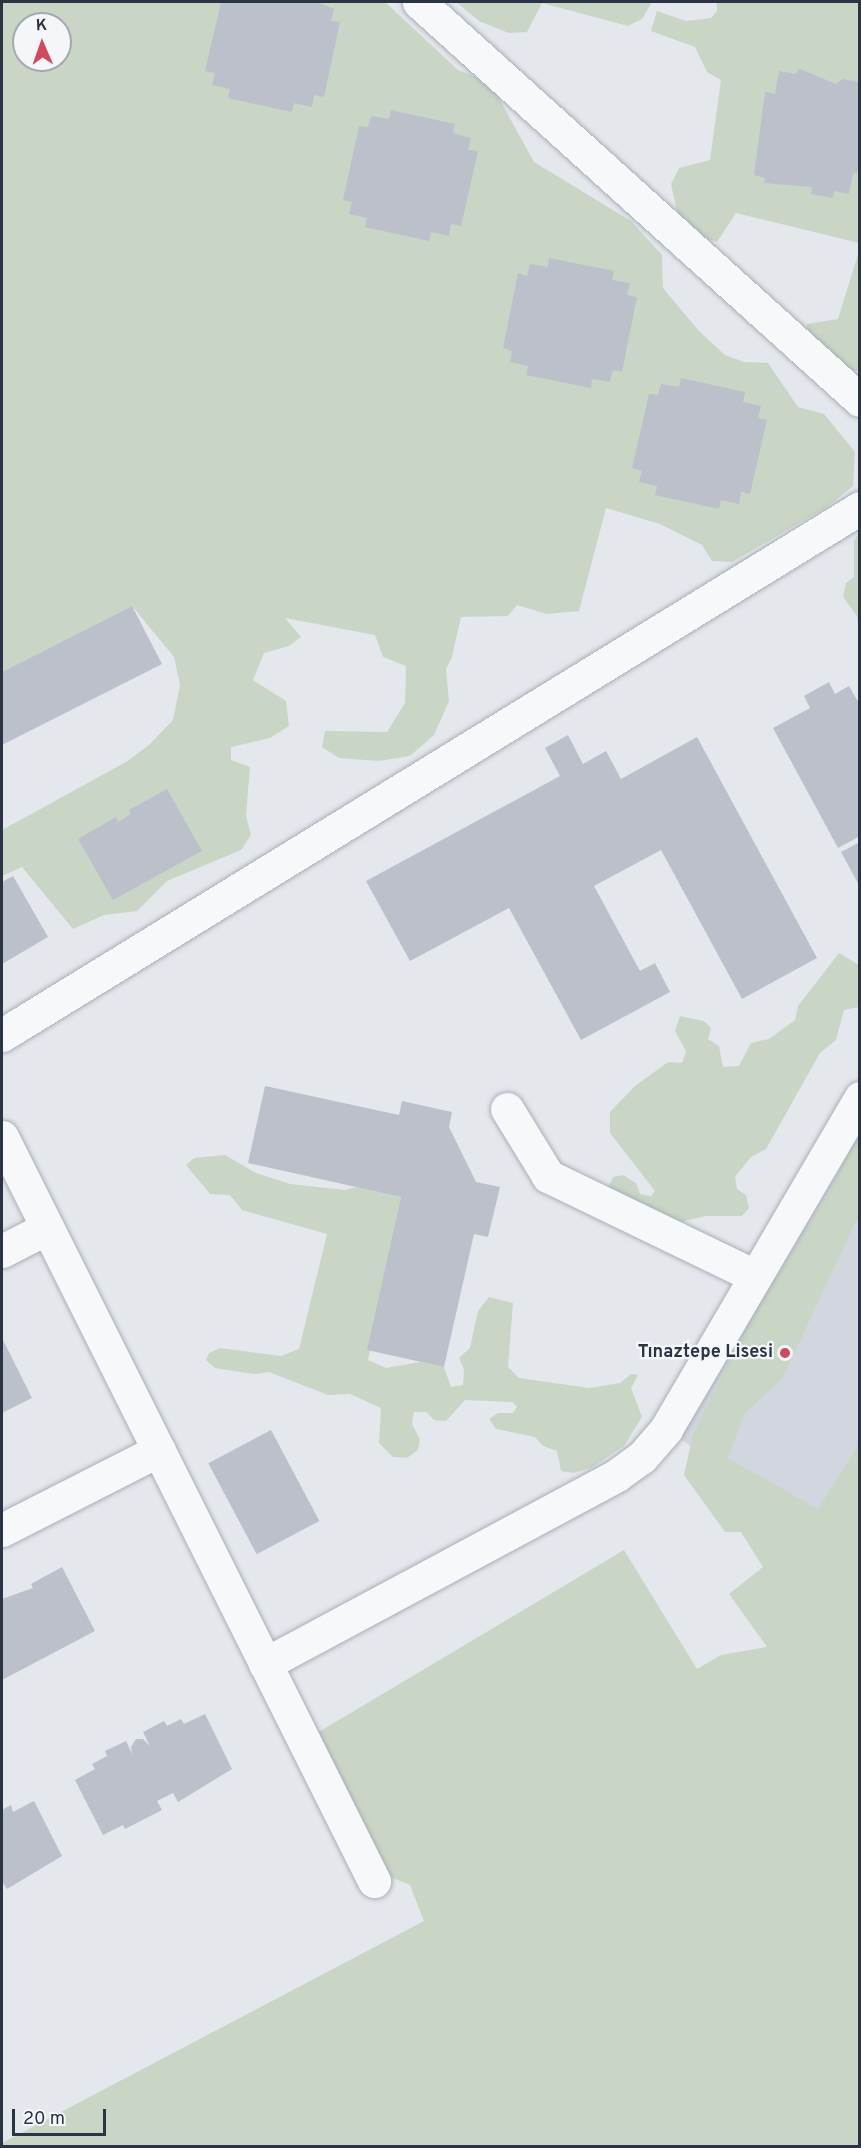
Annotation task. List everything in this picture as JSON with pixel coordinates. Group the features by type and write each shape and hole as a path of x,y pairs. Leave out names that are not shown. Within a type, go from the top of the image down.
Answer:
{"street":[{"path":"419,2 860,400"},
{"path":"2,1035 860,508"},
{"path":"265,1664 617,1475 642,1457 666,1429 860,1098"},
{"path":"507,1108 548,1176 755,1276"},
{"path":"2,1137 374,1881"},
{"path":"2,1251 47,1228"},
{"path":"2,1530 159,1450"}],"shaded area":[{"name":"Tınaztepe Lisesi","path":"859,1098 859,1535 837,1547 666,1429"}],"green space":[{"path":"2,2 385,2 458,70 490,82 534,162 631,221 662,255 663,288 699,331 725,355 744,362 768,363 798,407 824,414 855,452 853,486 827,507 732,562 712,561 702,545 660,524 606,508 579,611 547,614 517,605 508,616 461,617 452,657 446,669 449,701 434,735 410,756 379,761 339,758 322,747 325,731 387,732 405,703 406,666 383,657 375,635 285,618 301,637 289,646 264,653 253,680 286,701 289,726 270,738 231,747 231,760 250,767 246,816 251,835 241,850 167,881 137,911 104,915 73,929 22,867 2,876 2,830 126,762 149,745 173,720 180,685 174,657 132,606 2,672"},
{"path":"456,2 652,2 642,19 628,26 542,3 527,32 509,33 479,21"},
{"path":"717,2 859,2 859,243 736,213 717,242 701,237 679,221 671,184 679,168 710,160 721,80 707,72 695,47 651,31 657,11 686,21 711,18 717,11"},
{"path":"859,251 859,371 850,370 806,338 807,324 838,319"},
{"path":"859,533 859,633 857,616 843,597 846,583 854,577 854,541"},
{"path":"839,953 859,965 859,1007 844,1010 836,1040 820,1053 766,1149 751,1157 735,1177 737,1189 746,1195 749,1208 742,1216 706,1216 684,1221 683,1230 667,1245 649,1244 635,1230 608,1188 613,1177 623,1175 636,1183 640,1194 651,1196 655,1191 610,1133 610,1112 635,1086 668,1062 682,1063 686,1051 675,1031 680,1016 704,1021 711,1028 708,1039 719,1046 723,1067 739,1066 751,1043 769,1039 795,1020 798,1006"},
{"path":"859,1129 859,1215 782,1379 745,1413 728,1458 818,1509 859,1444 859,2146 2,2146 2,2143 424,1921 410,1885 388,1876 317,1733 624,1550 697,1669 721,1655 767,1647 729,1594 763,1567 741,1532 725,1532 684,1475 693,1434 751,1319 829,1193"},
{"path":"225,1155 256,1173 290,1184 345,1190 356,1187 401,1197 368,1360 386,1368 420,1362 444,1367 451,1387 463,1385 464,1369 459,1358 470,1348 478,1311 489,1297 513,1303 508,1367 519,1378 589,1388 620,1383 631,1374 638,1375 631,1388 642,1417 624,1446 591,1468 573,1473 561,1471 557,1451 543,1446 535,1437 496,1429 489,1419 498,1413 513,1413 517,1407 512,1402 465,1400 446,1421 434,1420 426,1412 414,1412 412,1424 420,1440 418,1450 407,1458 393,1457 379,1443 381,1408 350,1394 328,1395 269,1372 253,1374 215,1368 206,1360 209,1353 220,1348 281,1356 299,1349 327,1234 242,1210 230,1195 210,1194 186,1165 194,1158"}],"building":[{"path":"221,2 317,2 334,9 331,21 340,22 324,97 314,95 312,107 294,103 292,112 228,98 230,89 212,85 215,73 205,71"},
{"path":"800,69 836,84 842,79 859,82 860,171 853,174 849,194 834,191 833,198 811,194 812,187 764,183 765,178 754,175 765,92 775,94 779,71 795,74"},
{"path":"391,110 455,124 453,133 471,138 468,150 478,151 461,226 451,224 449,236 431,232 429,241 365,227 367,218 349,214 352,202 343,200 359,126 368,127 371,116 389,119"},
{"path":"549,258 614,271 612,280 630,283 627,295 637,297 622,372 613,370 610,382 592,379 591,388 526,375 528,366 510,362 512,351 503,348 518,273 527,276 530,264 548,267"},
{"path":"681,378 745,392 743,402 761,406 758,418 767,420 750,494 741,492 739,504 721,500 719,509 655,495 657,486 639,482 642,471 632,468 649,394 658,395 661,384 679,387"},
{"path":"132,606 162,664 2,745 2,672"},
{"path":"829,682 835,694 849,686 860,705 860,836 838,848 773,728 810,708 804,696"},
{"path":"568,735 583,764 606,751 621,779 697,737 817,958 742,999 661,850 594,886 640,971 655,963 670,992 581,1040 509,908 410,961 366,881 560,776 545,748"},
{"path":"167,789 202,851 113,900 78,839 116,817 118,822 131,814 129,810"},
{"path":"860,842 860,887 841,852"},
{"path":"13,876 48,937 2,964 2,882"},
{"path":"265,1086 399,1115 402,1101 452,1112 449,1127 476,1182 500,1187 488,1237 474,1234 444,1367 367,1350 401,1197 248,1163"},
{"path":"2,1338 32,1398 2,1413"},
{"path":"271,1430 319,1521 257,1554 208,1463"},
{"path":"62,1567 95,1631 2,1680 2,1599 33,1588 31,1584"},
{"path":"205,1714 232,1769 178,1802 173,1793 157,1801 162,1810 125,1829 123,1825 103,1835 75,1780 95,1769 92,1764 107,1756 105,1751 126,1741 132,1754 131,1747 136,1739 143,1739 150,1746 143,1732 164,1721 167,1726 181,1719 184,1724"},
{"path":"34,1801 62,1856 7,1889 2,1881 2,1810 11,1805 13,1812"}],"place":[{"name":"Tınaztepe Lisesi","path":"785,1353"}]}
